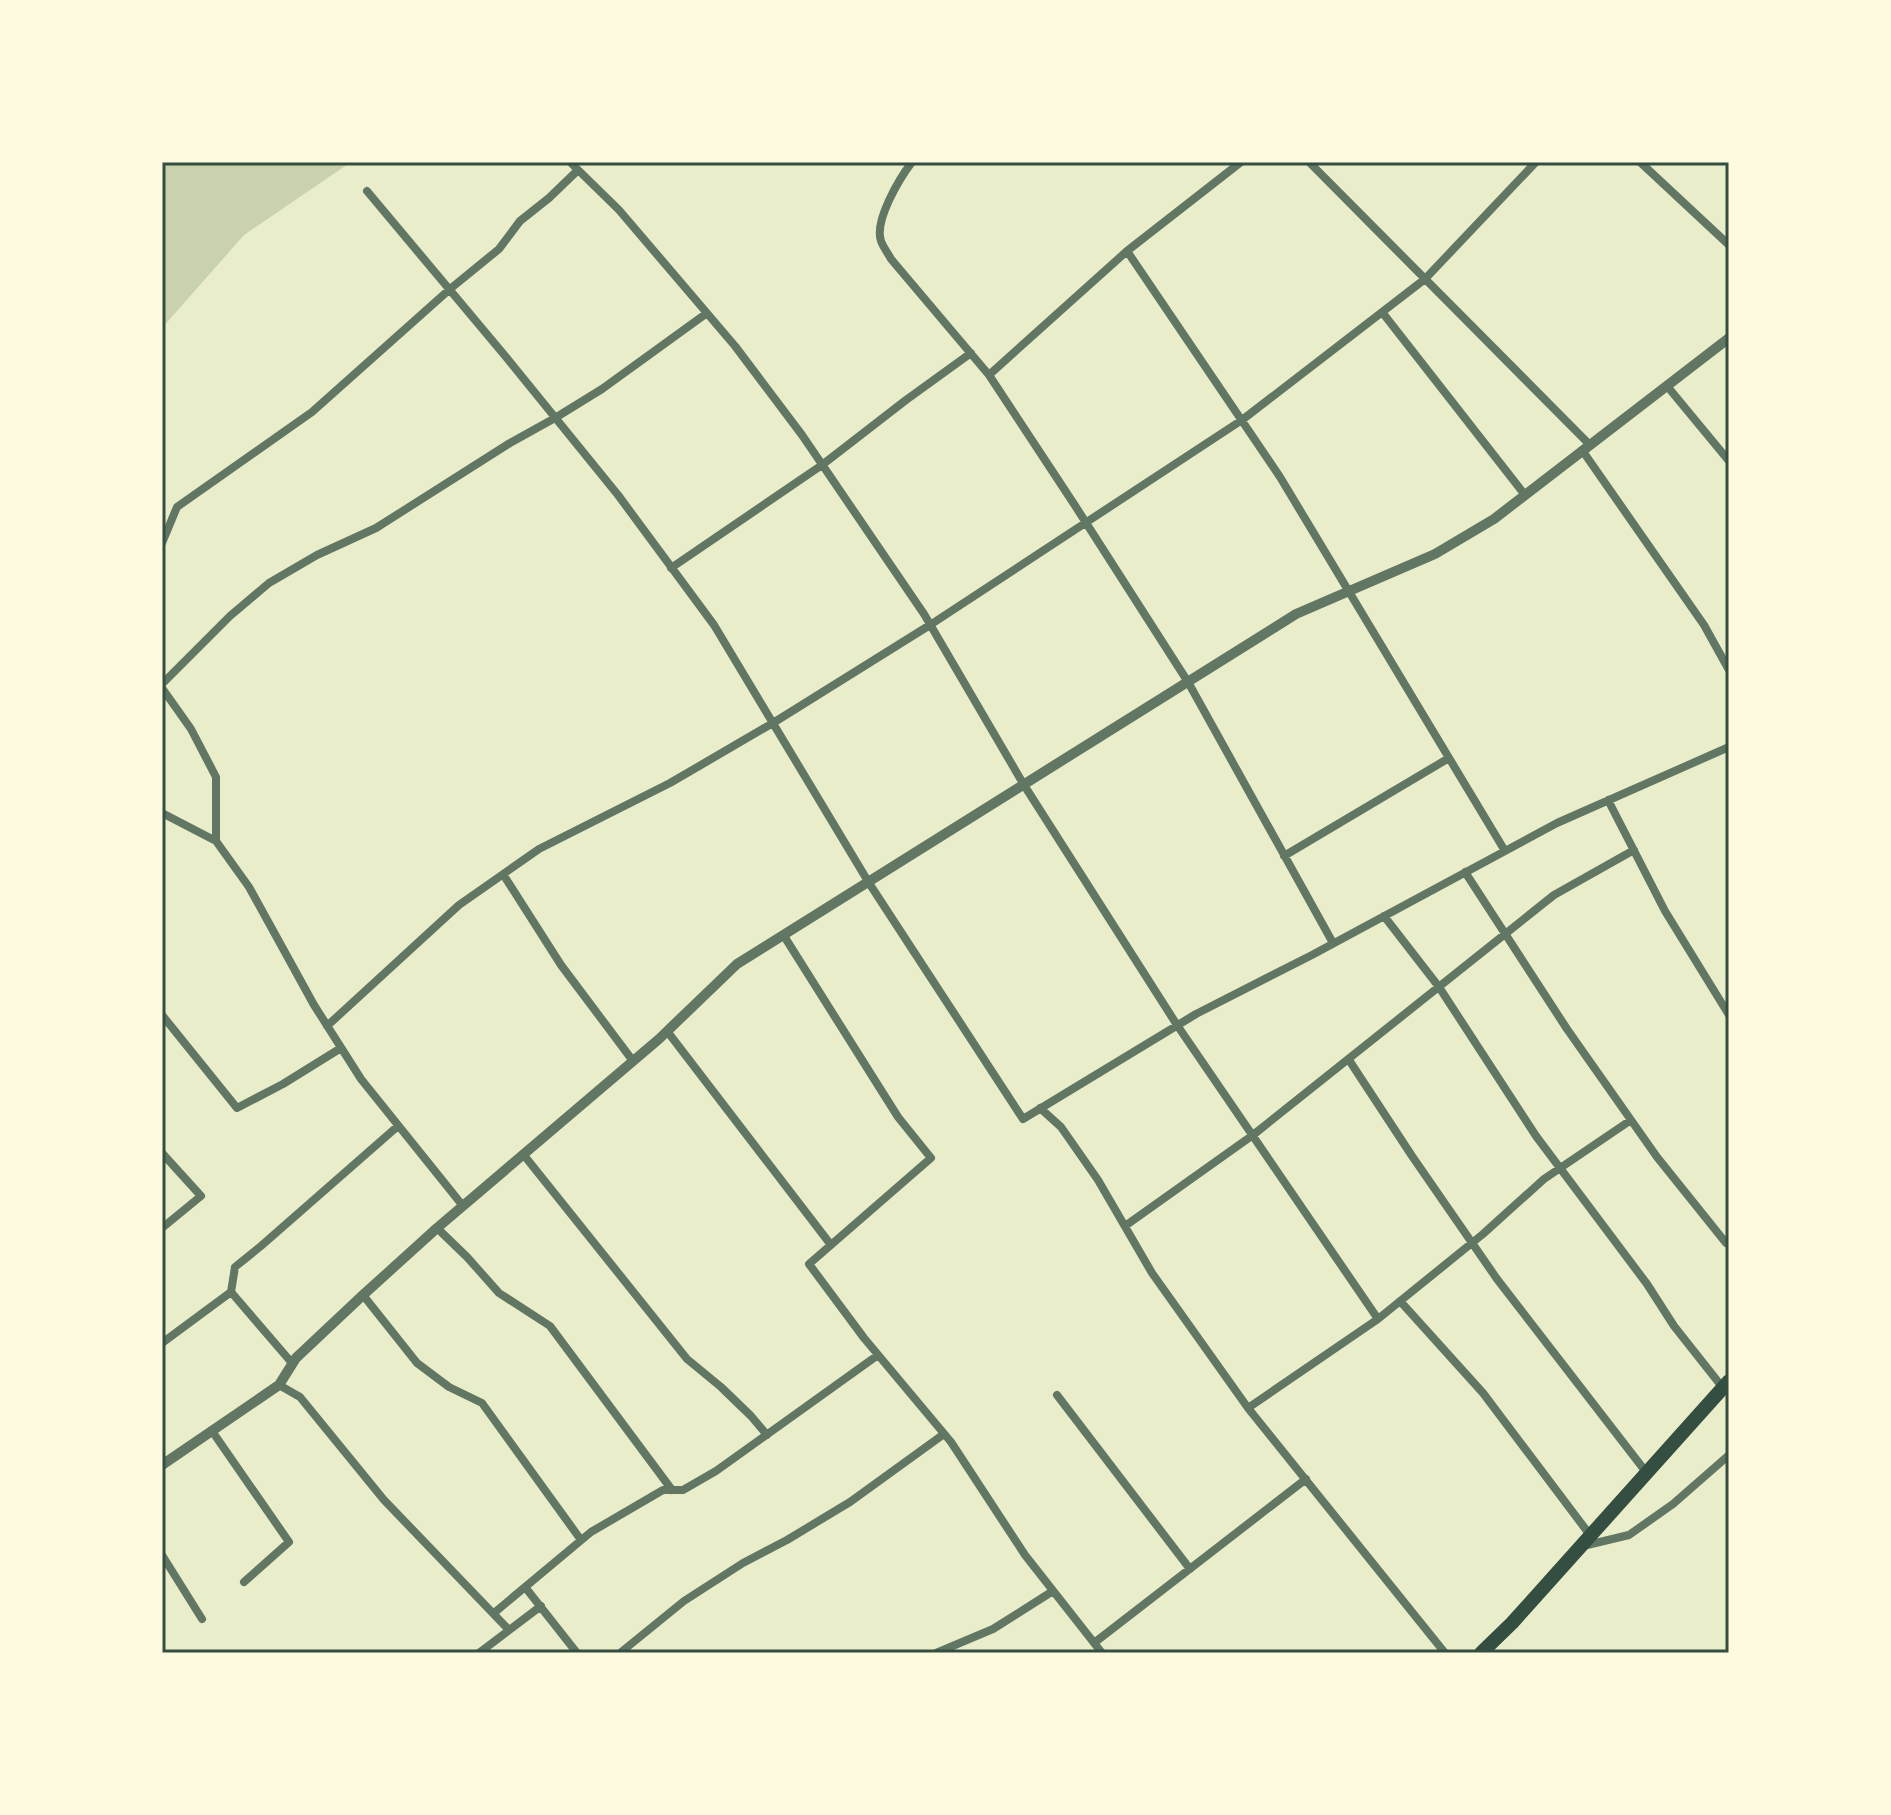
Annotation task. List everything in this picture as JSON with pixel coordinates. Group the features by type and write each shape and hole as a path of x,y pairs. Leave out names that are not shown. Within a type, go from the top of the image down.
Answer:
{"highway":[{"path":"1481,1653 1512,1623 1726,1384"}],"street":[{"path":"570,162 619,210 735,346 822,465 930,625 1024,785 1177,1025 1378,1319"},
{"path":"911,162 889,201 880,226 880,239 891,259 989,375 1086,522 1188,682 1333,943"},
{"path":"989,375 1127,251 1241,162"},
{"path":"1309,162 1586,448 1704,625 1729,670"},
{"path":"327,1026 459,905 539,849 670,783 773,723 930,625 1242,420 1425,279 1536,162"},
{"path":"1640,162 1729,245"},
{"path":"162,543 177,507 312,412 499,249 520,221 578,170"},
{"path":"367,191 618,495 714,625 869,883 1023,1119 1177,1025 1557,823 1729,747"},
{"path":"1127,251 1280,477 1505,851"},
{"path":"1382,312 1525,495"},
{"path":"216,841 216,777 191,729 162,686 230,616 269,583 317,555 376,528 555,418 602,389 707,313"},
{"path":"162,1465 279,1385 292,1363 363,1295 667,1031 737,964 1296,614 1435,554 1494,519 1729,338"},
{"path":"671,568 822,465 971,353"},
{"path":"1667,386 1729,461"},
{"path":"1284,856 1449,758"},
{"path":"1608,800 1665,911 1729,1015"},
{"path":"162,813 216,841 249,887 327,1026 361,1079 463,1206"},
{"path":"1125,1226 1253,1135 1554,895 1634,850"},
{"path":"1465,872 1567,1029 1657,1157 1726,1243"},
{"path":"503,874 561,965 633,1061"},
{"path":"1384,916 1439,987 1536,1136 1647,1284 1674,1326 1726,1384"},
{"path":"784,936 898,1117 931,1158 809,1264 878,1355 944,1434 1025,1555 1102,1653"},
{"path":"162,1015 237,1108 341,1048"},
{"path":"667,1031 831,1245"},
{"path":"1349,1060 1471,1243 1646,1472"},
{"path":"1040,1108 1061,1127 1098,1180 1152,1273 1248,1408 1445,1653"},
{"path":"1248,1408 1378,1319 1544,1179 1631,1120"},
{"path":"162,1343 231,1292 235,1267 398,1126"},
{"path":"162,1153 201,1196 162,1228"},
{"path":"523,1154 687,1359 741,1406 767,1435"},
{"path":"437,1228 499,1293 550,1326 672,1490"},
{"path":"231,1292 292,1363"},
{"path":"363,1295 417,1363 449,1387 482,1403 581,1540"},
{"path":"1400,1301 1483,1393 1584,1541 1629,1535 1673,1504 1729,1455"},
{"path":"494,1613 591,1532 663,1490 683,1490 716,1471 878,1355"},
{"path":"279,1385 300,1397 384,1500 509,1630"},
{"path":"1057,1395 1190,1569"},
{"path":"212,1431 289,1542 244,1582"},
{"path":"620,1653 684,1601 743,1563 850,1502 944,1434"},
{"path":"1094,1643 1306,1479"},
{"path":"162,1555 202,1619"},
{"path":"525,1587 577,1653"},
{"path":"936,1653 993,1629 1053,1591"},
{"path":"479,1653 541,1606"}],"green space":[{"path":"162,162 351,162 244,235 162,328"}]}
